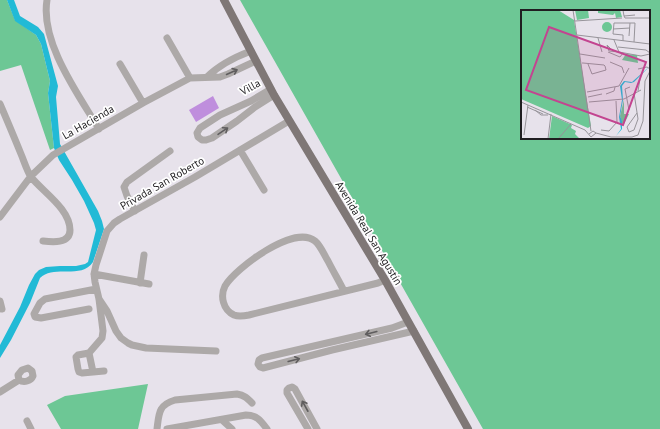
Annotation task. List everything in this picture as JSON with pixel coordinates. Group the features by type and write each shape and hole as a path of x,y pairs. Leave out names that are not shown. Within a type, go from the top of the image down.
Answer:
{"main road":[{"name":"Avenida Real San Agustín","path":"220,0 250,50"},
{"name":"Avenida Real San Agustín","path":"224,0 273,92 385,280 468,429"}],"street":[{"path":"47,0 47,19 59,61 100,129"},
{"path":"167,38 190,78"},
{"path":"207,77 216,69 250,50"},
{"name":"La Hacienda","path":"1,213 30,176 53,155 143,103 190,78 220,77 256,61"},
{"path":"120,64 143,103"},
{"name":"Villa","path":"261,99 238,121 212,138 202,140 198,137 197,133 200,128 220,115 240,105 261,99 273,92"},
{"path":"0,104 30,176 64,213 69,225 70,233 66,239 53,242 43,241"},
{"path":"240,105 246,114"},
{"name":"Privada San Roberto","path":"93,372 80,373 76,356 89,353 103,334 99,299 94,274 107,231 114,223 290,121"},
{"path":"240,150 264,190"},
{"path":"135,211 124,187 126,182 170,151"},
{"path":"344,291 321,248 315,241 308,237 301,237 289,239 270,248 250,261 230,280 225,287 223,302 226,308 234,315 249,315 344,291 385,280"},
{"path":"140,283 144,255"},
{"path":"94,274 149,284"},
{"path":"88,309 41,318 35,317 34,314 40,303 46,299 96,289"},
{"name":"Privada San Roberto","path":"99,299 107,311 116,332 121,338 132,345 146,348 216,350"},
{"path":"408,322 392,328 262,358 259,360 258,364 263,368 414,331"},
{"path":"330,343 332,350"},
{"path":"89,353 93,372 104,371"},
{"path":"0,392 19,380"},
{"path":"292,387 295,389 316,426 307,428 287,393 289,388 292,387"},
{"path":"157,429 159,412 163,406 170,402 241,394 252,403"},
{"path":"167,429 251,415 257,418 267,429"},
{"path":"222,420 232,429"},
{"path":"27,421 31,429"}],"green space":[{"path":"0,0 7,0 15,20 36,35 41,44 50,81 48,93 54,148 50,150 21,65 0,71"},
{"path":"240,0 660,0 660,429 483,429"},
{"path":"148,384 138,429 61,429 47,405 65,396"}],"water":[{"path":"7,0 14,0 20,16 38,27 44,34 58,86 56,97 60,144 98,211 104,229 93,262 88,267 75,271 52,272 40,278 30,303 0,358 0,345 35,274 39,270 46,267 76,266 88,262 96,230 84,201 59,160 54,148 48,93 50,81 41,44 36,35 15,21"}],"building":[{"path":"213,96 219,108 196,122 189,110"}]}
